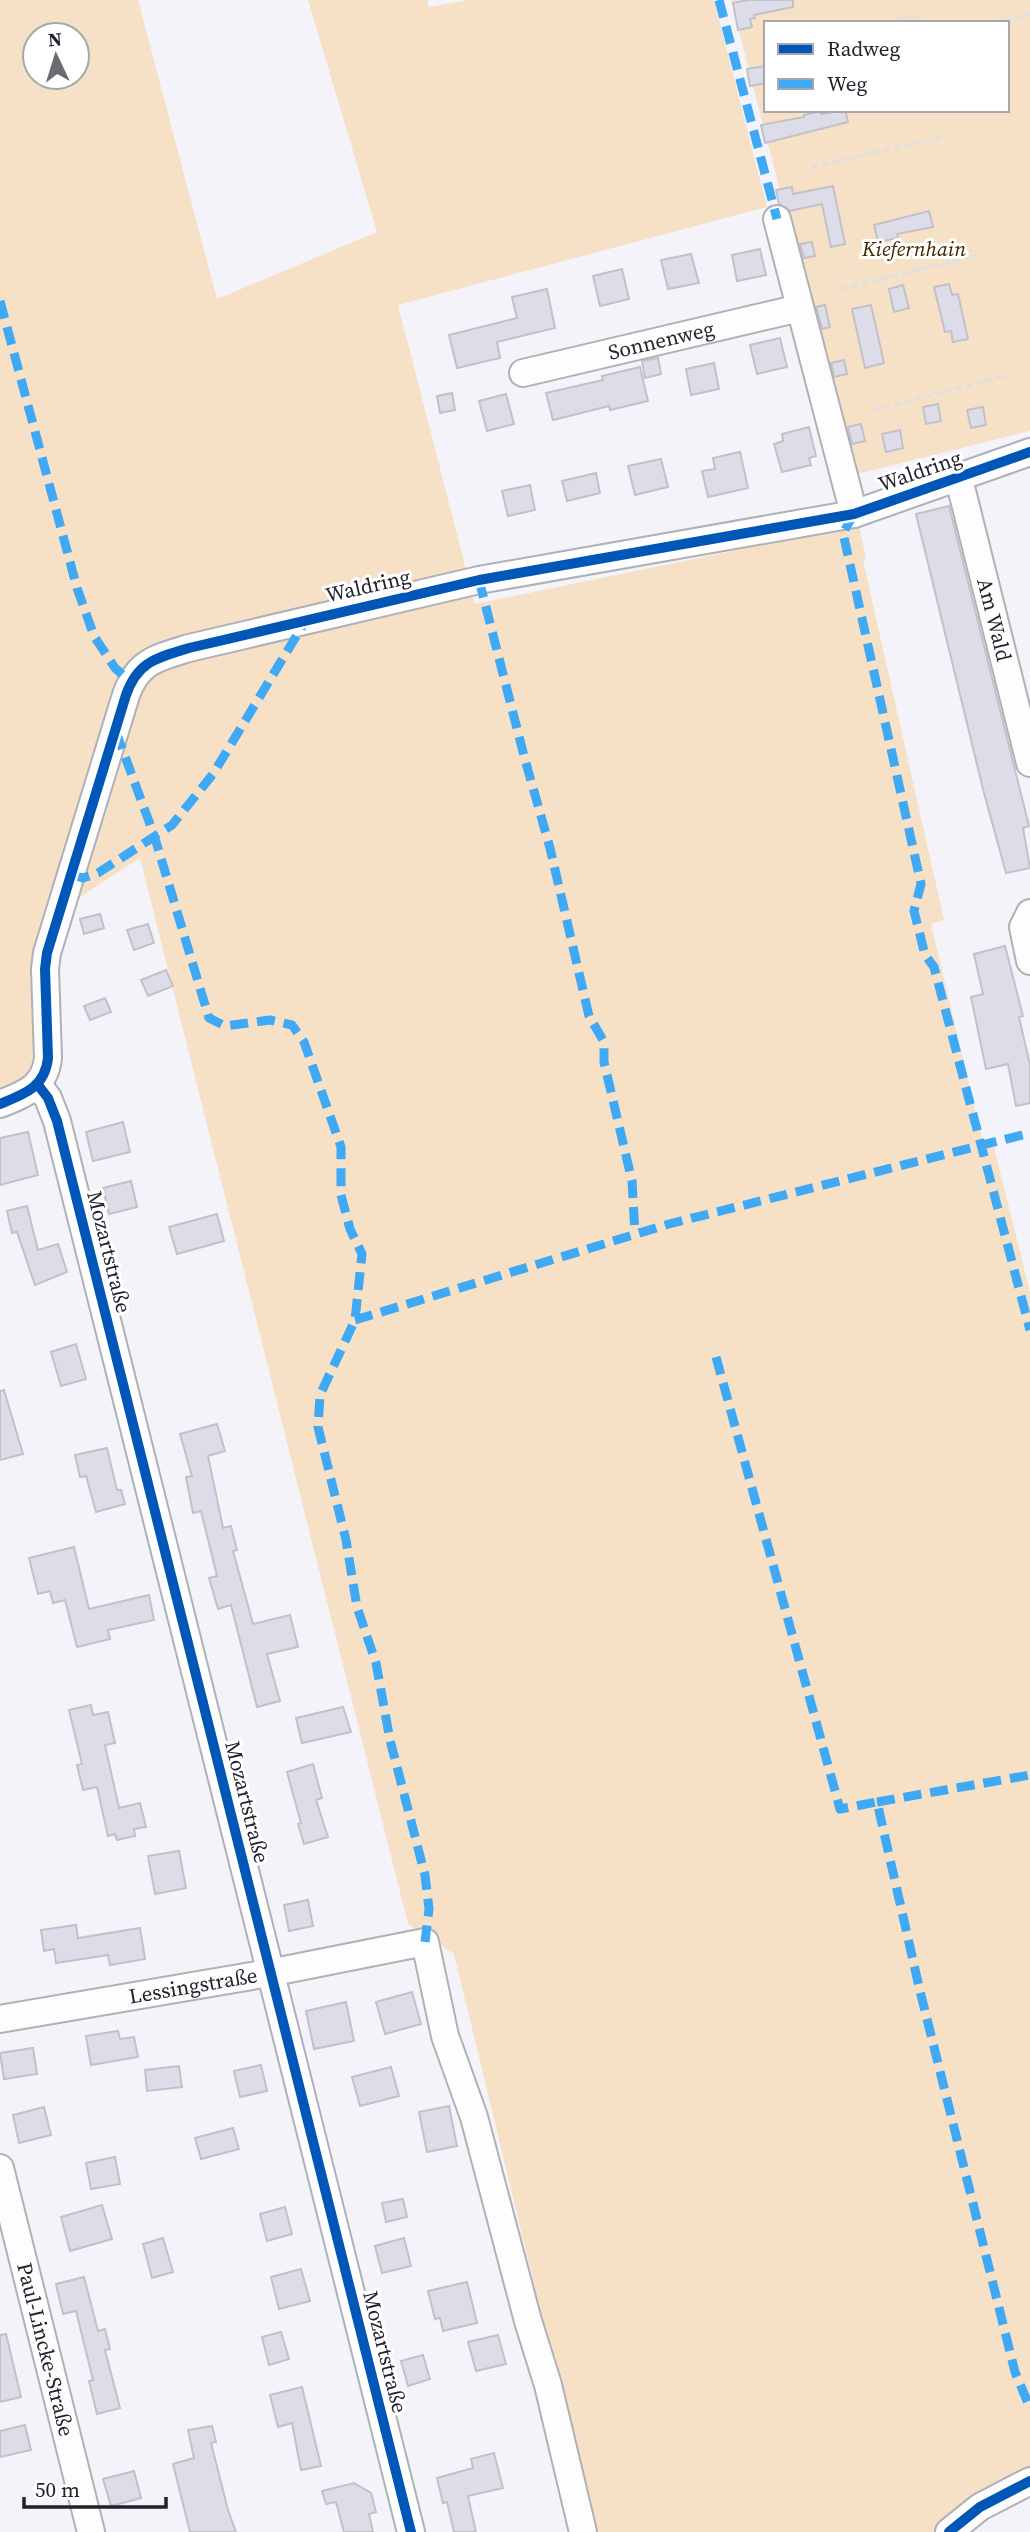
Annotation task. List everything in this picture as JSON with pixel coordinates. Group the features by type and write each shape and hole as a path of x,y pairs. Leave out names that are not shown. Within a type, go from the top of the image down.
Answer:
{"street":[{"path":"777,219 854,514"},
{"name":"Sonnenweg","path":"523,373 800,308"},
{"name":"Waldring","path":"38,1085 47,1073 47,953 126,695 140,668 163,656 189,648 479,580 854,514 1030,452"},
{"name":"Am Wald","path":"959,479 1030,763"},
{"path":"1028,924 1030,961"},
{"path":"0,1104 38,1085"},
{"name":"Mozartstraße","path":"38,1085 48,1098 57,1121 411,2532"},
{"name":"Lessingstraße","path":"0,2019 269,1973 425,1942 445,2036 474,2117 548,2385 583,2532"},
{"name":"Paul-Lincke-Straße","path":"0,2168 92,2532"},
{"path":"949,2532 980,2507 1030,2481"}],"path":[{"path":"1003,21 1030,14"},
{"path":"897,21 916,16"},
{"path":"812,166 947,136"},
{"path":"841,289 978,255"},
{"path":"874,410 1010,374"}],"green space":[{"path":"0,0 138,0 217,299 377,232 308,0 427,0 429,7 469,0 714,0 767,207 398,305 475,604 859,525 866,559 863,560 944,920 931,924 982,1139 994,1147 1030,1292 1030,2480 966,2532 594,2532 454,1954 408,1924 140,858 80,897 39,934 34,979 39,1072 0,1087"},
{"name":"Kiefernhain","path":"731,0 1030,0 1030,431 853,475"}],"building":[{"path":"748,0 793,0 793,7 754,15 755,18 750,19 752,27 738,30 733,3"},
{"path":"764,66 764,83 750,86 747,69"},
{"path":"817,112 846,112 848,122 765,143 761,125"},
{"path":"833,186 845,244 831,247 822,204 790,211 779,204 776,190 792,187 793,194"},
{"path":"929,211 933,227 897,234 898,238 878,242 874,225"},
{"path":"812,242 815,256 804,258 800,244"},
{"path":"760,249 766,275 737,281 732,255"},
{"path":"691,254 699,283 668,289 661,260"},
{"path":"622,269 629,299 600,306 593,276"},
{"path":"949,284 952,295 958,294 968,339 953,342 951,331 945,332 934,287"},
{"path":"903,285 909,308 894,312 889,289"},
{"path":"547,289 555,328 497,342 500,358 457,368 449,335 517,318 512,297"},
{"path":"825,305 830,327 822,329 816,307"},
{"path":"871,305 884,363 865,368 852,309"},
{"path":"780,338 787,367 757,374 750,345"},
{"path":"658,358 661,374 645,378 642,361"},
{"path":"844,360 847,374 834,377 831,363"},
{"path":"714,363 719,389 691,395 686,369"},
{"path":"640,367 648,401 610,410 609,406 553,420 546,393 603,380 602,376"},
{"path":"452,393 455,410 440,413 437,396"},
{"path":"506,394 514,424 487,431 479,401"},
{"path":"938,404 941,421 926,424 923,407"},
{"path":"983,407 986,425 971,428 967,410"},
{"path":"861,424 865,441 852,444 848,427"},
{"path":"809,427 816,456 809,458 811,465 782,472 774,444 783,441 782,434"},
{"path":"900,430 903,448 886,452 882,434"},
{"path":"740,452 748,488 708,497 702,471 715,469 713,458"},
{"path":"661,459 668,487 635,495 628,466"},
{"path":"596,473 600,493 567,501 562,481"},
{"path":"530,485 535,510 508,516 502,491"},
{"path":"949,506 1029,826 1023,828 1030,868 1006,873 916,514"},
{"path":"100,914 104,928 84,934 80,919"},
{"path":"148,924 154,943 134,950 127,930"},
{"path":"1005,946 1023,1016 1019,1017 1030,1065 1030,1103 1016,1106 1008,1064 986,1069 971,997 983,994 974,954"},
{"path":"166,970 173,986 148,996 141,980"},
{"path":"105,998 111,1012 90,1020 84,1006"},
{"path":"123,1122 130,1152 93,1161 86,1132"},
{"path":"28,1132 38,1175 0,1185 0,1138"},
{"path":"131,1181 137,1207 109,1214 103,1188"},
{"path":"27,1206 38,1250 58,1244 67,1272 35,1285 17,1232 12,1233 7,1211"},
{"path":"217,1214 224,1241 177,1254 169,1227"},
{"path":"76,1344 86,1379 61,1386 51,1352"},
{"path":"4,1390 23,1454 0,1460 0,1391"},
{"path":"217,1424 225,1451 208,1456 223,1528 231,1526 237,1550 233,1551 253,1624 290,1615 298,1647 267,1654 280,1701 257,1707 231,1605 218,1609 209,1578 217,1576 201,1511 193,1513 186,1477 192,1476 180,1434"},
{"path":"107,1448 117,1490 121,1490 125,1504 96,1512 86,1476 80,1477 75,1455"},
{"path":"74,1547 89,1609 149,1595 154,1620 108,1630 110,1639 77,1647 65,1600 53,1603 50,1591 38,1594 29,1558"},
{"path":"91,1705 93,1715 108,1712 115,1743 105,1745 119,1808 140,1803 146,1827 134,1829 135,1836 117,1840 115,1834 108,1836 97,1787 83,1790 77,1765 82,1764 69,1710"},
{"path":"343,1707 351,1732 302,1743 296,1718"},
{"path":"313,1764 322,1798 316,1800 328,1837 304,1844 287,1772"},
{"path":"179,1851 186,1888 155,1894 148,1856"},
{"path":"308,1900 313,1926 289,1931 284,1905"},
{"path":"76,1925 78,1938 140,1928 145,1959 110,1965 108,1955 56,1963 54,1949 44,1951 41,1930"},
{"path":"412,1992 421,2024 385,2034 376,2002"},
{"path":"346,2002 354,2041 314,2049 306,2011"},
{"path":"118,2031 120,2039 134,2037 138,2057 91,2065 86,2036"},
{"path":"33,2048 37,2074 4,2079 0,2053"},
{"path":"261,2065 267,2091 240,2097 234,2071"},
{"path":"179,2066 182,2087 147,2091 145,2070"},
{"path":"391,2067 399,2096 360,2106 352,2077"},
{"path":"449,2106 457,2146 427,2152 419,2112"},
{"path":"44,2107 51,2135 19,2143 13,2115"},
{"path":"233,2128 239,2149 201,2159 195,2138"},
{"path":"115,2157 120,2184 91,2189 86,2163"},
{"path":"403,2199 407,2217 386,2222 382,2203"},
{"path":"102,2205 112,2239 70,2251 61,2217"},
{"path":"285,2207 292,2234 267,2241 260,2214"},
{"path":"163,2238 173,2272 152,2278 143,2244"},
{"path":"404,2238 411,2266 382,2273 375,2246"},
{"path":"301,2269 310,2301 279,2309 271,2277"},
{"path":"84,2277 98,2331 105,2329 110,2349 105,2350 120,2408 97,2414 89,2381 93,2380 76,2311 63,2314 56,2284"},
{"path":"467,2282 477,2323 443,2331 440,2318 435,2319 428,2291"},
{"path":"281,2332 289,2359 269,2365 262,2337"},
{"path":"6,2334 21,2397 0,2402 0,2335"},
{"path":"498,2335 506,2364 476,2371 468,2342"},
{"path":"423,2355 430,2379 408,2386 401,2361"},
{"path":"302,2387 321,2466 301,2470 292,2423 278,2427 270,2395"},
{"path":"25,2425 31,2450 0,2457 0,2431"},
{"path":"212,2426 216,2442 211,2443 236,2532 190,2532 173,2464 194,2458 188,2430"},
{"path":"494,2453 503,2488 468,2496 476,2532 454,2532 447,2502 443,2503 437,2478 473,2468 471,2459"},
{"path":"134,2471 141,2498 111,2506 103,2479"},
{"path":"354,2483 371,2493 376,2512 369,2514 373,2532 344,2532 336,2502 326,2504 322,2491"}],"marked path":[{"path":"719,0 777,219"},
{"path":"0,301 77,588 94,636 115,668 131,682"},
{"path":"854,514 843,533 921,884 914,911 925,955 934,967 1030,1330"},
{"path":"479,580 550,848 589,1016 604,1042 604,1062 632,1181 635,1234"},
{"path":"72,875 83,878 98,873 172,825 213,774 306,620"},
{"path":"116,732 154,835 209,1018 225,1026 270,1020 292,1025 304,1042 341,1147 341,1195 350,1229 362,1254 355,1320 320,1395 318,1427 346,1540 357,1607 376,1663 390,1740 425,1875 429,1909 425,1942"},
{"path":"355,1320 669,1224 1030,1133"},
{"path":"716,1357 840,1809 877,1802 920,1991 1015,2372 1030,2408"},
{"path":"877,1802 1030,1775"}],"cycle path":[{"path":"0,1104 32,1088 43,1076 46,1068 47,953 126,695 136,675 150,662 189,648 479,580 854,514 1030,452"},
{"path":"38,1085 48,1098 57,1121 411,2532"},
{"path":"949,2532 980,2507 1030,2481"}]}
